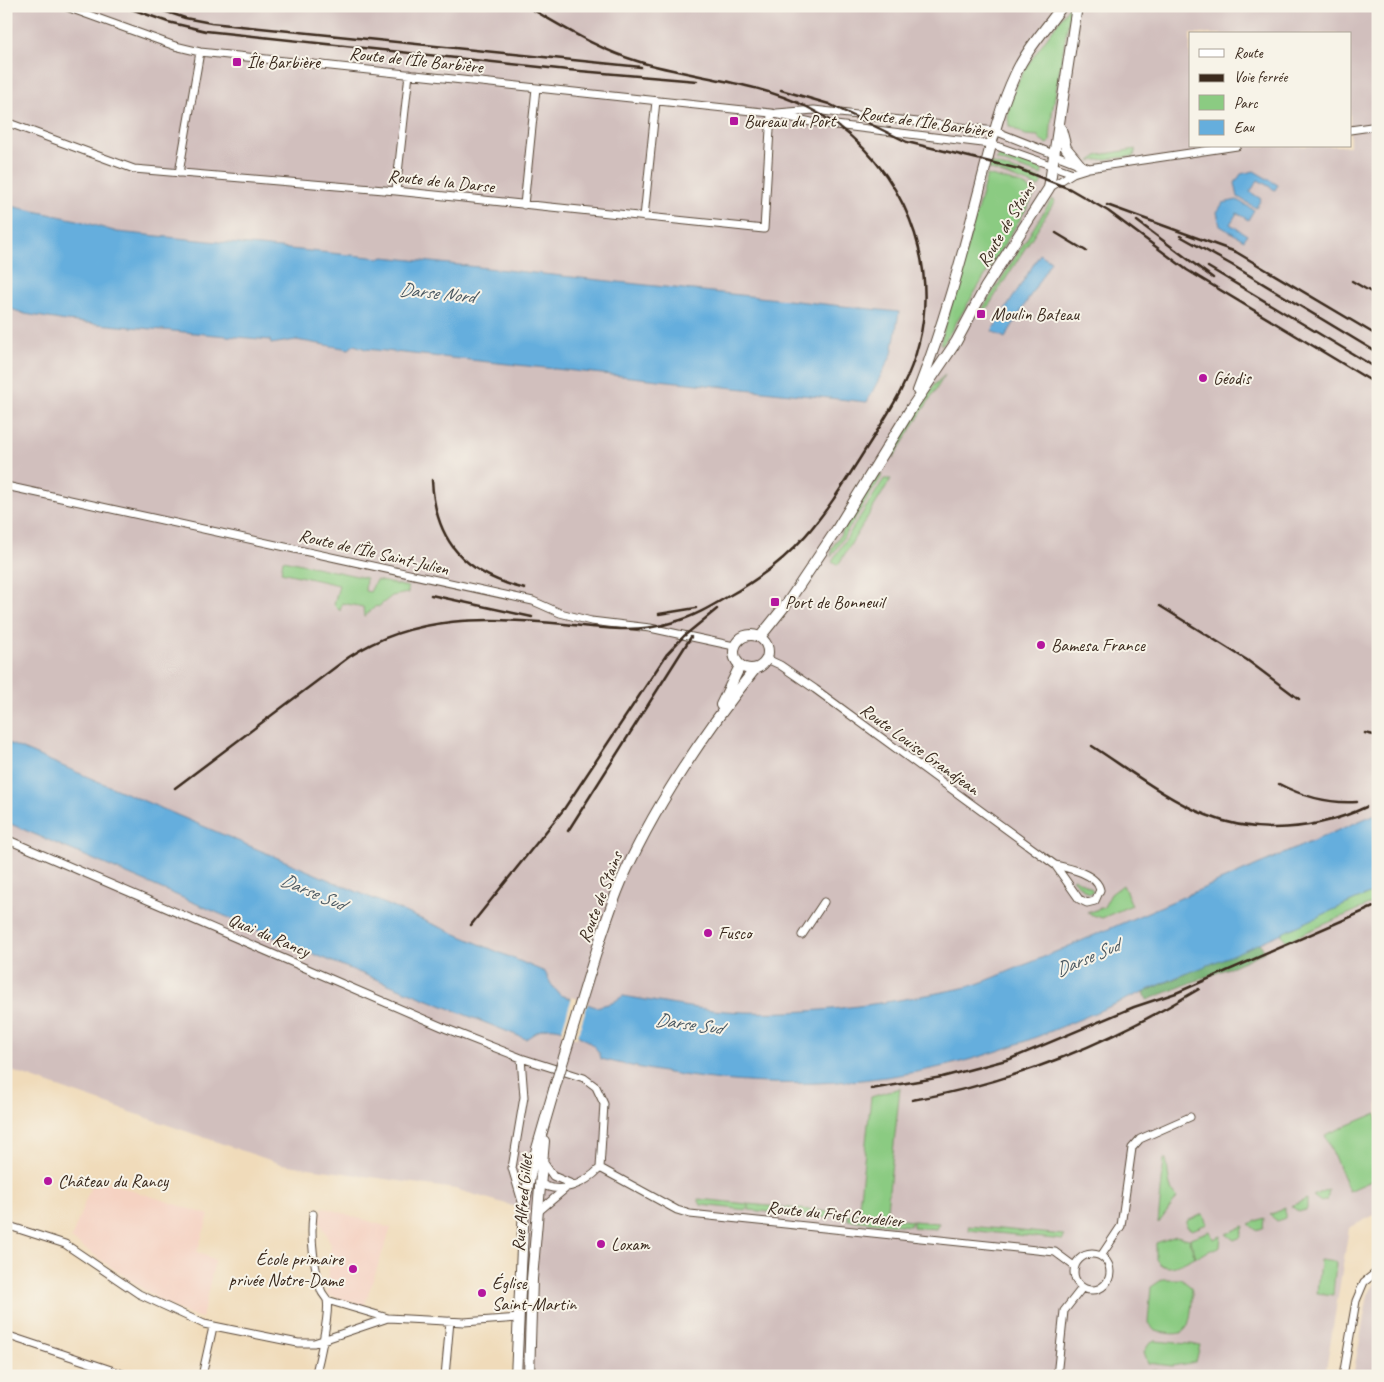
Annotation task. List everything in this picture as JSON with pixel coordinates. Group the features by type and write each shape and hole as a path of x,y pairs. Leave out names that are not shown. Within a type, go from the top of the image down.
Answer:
{"main road":[{"name":"Route de Stains","path":"912,408 937,339 963,252 991,144 1018,68 1062,6"},
{"name":"Route de Stains","path":"760,637 801,584 956,342 986,288 1049,188 1054,166 1077,6"},
{"path":"1060,124 1066,148 1080,168"},
{"path":"745,635 760,637 767,644 767,659 755,669 740,666 734,657 734,646 745,635"},
{"name":"Route de Stains","path":"708,730 740,666"},
{"name":"Route de Stains","path":"554,1090 612,904 632,858 661,804 708,730 755,669"},
{"name":"Rue Alfred Gillet","path":"516,1376 524,1206 532,1166 554,1090"},
{"name":"Rue Alfred Gillet","path":"529,1376 532,1280 546,1120"}],"street":[{"name":"Route de l'Île Barbière","path":"64,6 175,46 200,52 771,113 811,122 991,144 1054,166 1080,168"},
{"path":"179,172 200,52"},
{"path":"396,191 409,74"},
{"path":"524,204 536,88"},
{"path":"644,217 656,101"},
{"name":"Route de l'Île Barbière","path":"771,113 814,110 995,131 1055,155 1080,168"},
{"name":"Route de la Darse","path":"6,122 134,169 396,191 764,229 771,113"},
{"path":"1352,130 1378,126"},
{"path":"1049,188 1080,168 1222,148"},
{"name":"Route de l'Île Saint-Julien","path":"6,486 131,515 533,601 560,613 591,621 650,628 734,646"},
{"name":"Route Louise Grandjean","path":"767,659 815,689 1055,865 1080,899 1087,903 1094,901 1099,894 1097,883 1073,870 1055,865"},
{"name":"Quai du Rancy","path":"6,839 447,1029 521,1058 584,1078 596,1086 604,1104 600,1168"},
{"path":"802,935 824,902"},
{"path":"521,1058 524,1098 512,1168 524,1206"},
{"path":"1101,1256 1121,1226 1132,1148 1140,1139 1190,1118"},
{"path":"542,1160 553,1176 574,1185"},
{"path":"532,1166 540,1184 565,1189"},
{"path":"539,1211 565,1189 590,1179 600,1168"},
{"name":"Route du Fief Cordelier","path":"600,1168 677,1210 690,1214 1055,1252 1074,1266"},
{"path":"313,1214 312,1252 322,1293 327,1300 388,1318 491,1322 518,1318"},
{"path":"6,1225 65,1244 154,1303 213,1327 298,1343 314,1343 388,1318"},
{"path":"1088,1254 1101,1256 1109,1265 1110,1276 1108,1282 1093,1291 1082,1288 1074,1279 1074,1266 1082,1256 1088,1254"},
{"path":"1343,1376 1356,1301 1364,1282 1378,1271"},
{"path":"1057,1376 1064,1311 1082,1288"},
{"path":"315,1376 323,1351 327,1300"},
{"path":"446,1376 450,1321"},
{"path":"202,1376 213,1327"},
{"path":"6,1335 129,1376"}],"shaded area":[{"name":"Port de Bonneuil","path":"6,6 1378,6 1378,1213 1349,1228 1325,1376 518,1376 520,1208 455,1189 281,1164 6,1069"},
{"path":"94,1178 209,1215 197,1252 215,1260 202,1318 189,1315 159,1300 71,1239"},
{"name":"École primaire privée Notre-Dame","path":"323,1207 391,1228 364,1306 327,1295 331,1244 319,1220"},
{"path":"1378,1277 1378,1376 1353,1376 1368,1295"}],"green space":[{"path":"1069,6 1071,6 1052,113 1050,142 1048,144 1041,141 1038,136 1025,135 1009,126 1009,111 1012,95 1019,79"},
{"path":"1136,149 1134,156 1090,161 1099,155"},
{"path":"1000,156 1006,156 1039,168 1042,170 1042,175 996,160"},
{"path":"991,163 1043,180 1039,187 989,169"},
{"path":"987,175 1021,184 1036,193 943,344 940,344"},
{"path":"1052,199 1055,201 986,310 983,308"},
{"path":"945,375 893,458 894,449 934,385"},
{"path":"883,474 831,557 832,548 876,478"},
{"path":"884,479 891,479 838,565 832,561"},
{"path":"283,560 366,578 365,591 370,592 376,580 408,587 408,593 392,596 378,607 376,606 364,617 363,607 342,603 340,611 334,605 339,585 281,572"},
{"path":"1074,878 1091,888 1093,892 1088,893 1072,879"},
{"path":"1123,885 1132,905 1102,918 1087,913 1104,907 1111,894"},
{"path":"1378,890 1378,901 1286,941 1281,933"},
{"path":"1260,942 1264,952 1147,1000 1144,992"},
{"path":"900,1088 886,1218 912,1221 910,1226 848,1220 848,1214 858,1215 871,1097"},
{"path":"1377,1113 1378,1178 1349,1191 1325,1135"},
{"path":"1164,1159 1166,1159 1171,1190 1177,1198 1158,1224"},
{"path":"1329,1189 1327,1200 1321,1202 1313,1196"},
{"path":"698,1199 748,1204 747,1210 701,1205"},
{"path":"1307,1199 1307,1209 1299,1212 1291,1206"},
{"path":"749,1204 831,1212 829,1218 749,1210"},
{"path":"1285,1208 1285,1218 1277,1221 1270,1215"},
{"path":"1203,1214 1207,1224 1192,1230 1187,1227 1187,1221"},
{"path":"1264,1218 1263,1228 1256,1230 1249,1224"},
{"path":"913,1221 939,1223 936,1229 913,1227"},
{"path":"968,1226 1064,1235 1063,1240 969,1230"},
{"path":"1244,1226 1241,1237 1234,1240 1226,1234"},
{"path":"1210,1231 1213,1239 1221,1236 1220,1246 1196,1257 1190,1238"},
{"path":"1176,1236 1189,1239 1195,1257 1174,1266 1164,1266 1156,1259 1156,1243"},
{"path":"1320,1260 1336,1262 1333,1295 1317,1293"},
{"path":"1163,1279 1181,1279 1191,1287 1190,1320 1185,1330 1181,1333 1170,1334 1155,1331 1148,1323 1151,1287"},
{"path":"1155,1341 1200,1345 1196,1362 1172,1366 1148,1363 1144,1352 1149,1344"},
{"path":"1152,1370 1171,1372 1177,1376 1143,1376"}],"water":[{"path":"1254,171 1278,185 1275,190 1258,180 1250,192 1261,199 1256,208 1238,197 1235,183 1241,174"},
{"path":"1237,200 1254,210 1248,220 1237,213 1230,224 1247,235 1244,240 1220,226 1217,212 1223,203"},
{"name":"Darse Nord","path":"6,205 77,220 117,232 384,257 899,312 892,354 867,402 366,349 354,345 349,349 296,340 271,344 270,340 66,321 25,314 6,307"},
{"path":"1040,254 1051,261 1005,338 992,331"},
{"name":"Darse Sud","path":"6,742 545,972 551,984 560,995 596,1007 612,1003 623,996 713,1010 745,1012 807,1011 867,1005 968,987 1032,962 1378,813 1378,890 1063,1027 1001,1050 951,1064 902,1075 852,1081 802,1083 701,1078 601,1059 599,1053 588,1041 562,1029 547,1028 536,1032 526,1039 318,956 6,822"}],"pier":[{"path":"572,997 588,1002 577,1038 561,1033"}],"railway":[{"path":"123,6 168,22 206,31 568,70 697,81"},
{"path":"149,6 185,18 211,23 641,67"},
{"path":"175,788 349,657 374,643 399,633 426,626 480,620 508,620 633,629 660,626 695,615 754,581 796,546 828,507 843,485 901,391 916,355 919,342 924,307 923,272 916,238 904,205 886,175 864,148 837,125 807,107 787,98 766,91 658,67 622,56 580,36 526,6"},
{"path":"781,90 829,104 907,142 1019,169 1070,189 1108,211 1187,270 1378,385"},
{"path":"1107,205 1236,252 1378,336"},
{"path":"1137,221 1213,278"},
{"path":"1056,233 1086,251"},
{"path":"1180,236 1378,353"},
{"path":"1208,267 1378,369"},
{"path":"1352,281 1378,296"},
{"path":"432,480 434,502 439,521 447,538 457,552 470,564 486,574 504,583 525,589"},
{"path":"431,595 532,617"},
{"path":"1160,606 1247,660 1299,699"},
{"path":"659,614 696,608"},
{"path":"471,925 564,809 667,654 684,636 717,609"},
{"path":"568,831 691,637"},
{"path":"1365,733 1378,736"},
{"path":"1092,746 1177,801 1226,822 1266,828 1287,828 1328,821 1366,807"},
{"path":"1279,784 1316,799 1336,802 1357,802"},
{"path":"871,1089 942,1077 1010,1059 1134,1007 1176,993 1378,905"},
{"path":"912,1100 950,1093 987,1083 1061,1058 1132,1026 1199,989"}],"place":[{"name":"Île Barbière","path":"237,62"},
{"name":"Bureau du Port","path":"734,121"},
{"name":"Moulin Bateau","path":"981,314"},
{"name":"Géodis","path":"1203,378"},
{"name":"Port de Bonneuil","path":"775,602"},
{"name":"Bamesa France","path":"1041,645"},
{"name":"Fusco","path":"708,933"},
{"name":"Château du Rancy","path":"48,1181"},
{"name":"Loxam","path":"601,1244"},
{"name":"École primaire privée Notre-Dame","path":"353,1269"},
{"name":"Église Saint-Martin","path":"482,1293"}]}
